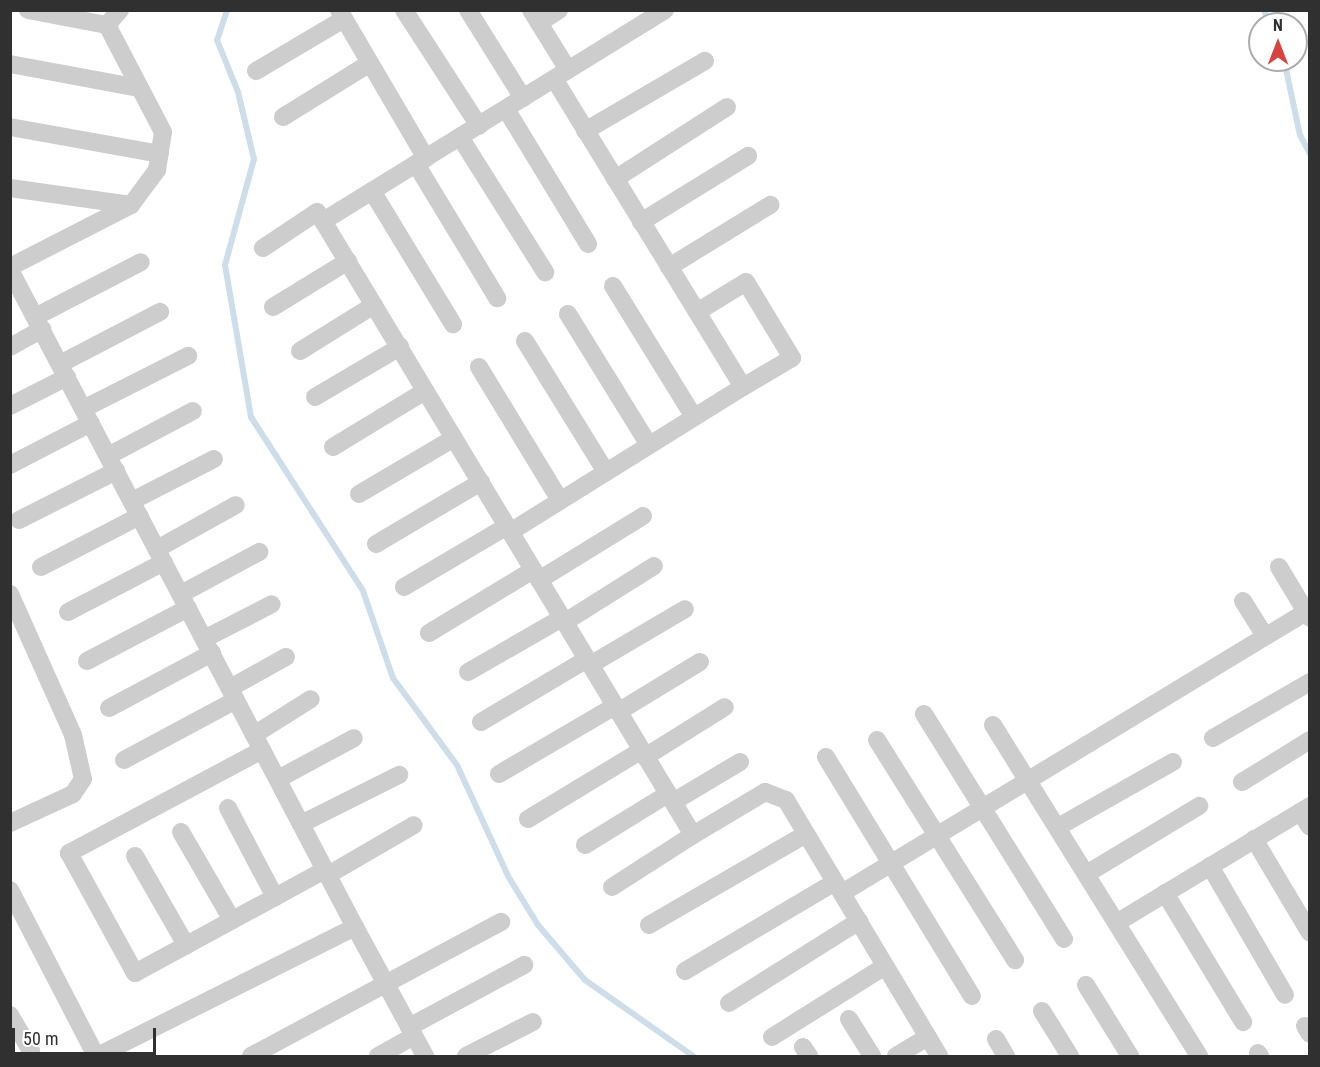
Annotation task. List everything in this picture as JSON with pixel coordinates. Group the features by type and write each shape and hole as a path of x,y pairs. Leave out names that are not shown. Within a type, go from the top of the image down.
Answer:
{"street":[{"path":"28,10 78,16 107,26 163,132 157,170 131,205 12,277 39,323 355,927 425,1056"},
{"path":"107,26 120,10"},
{"path":"404,10 479,126"},
{"path":"468,10 523,98"},
{"path":"559,10 535,17 585,131 743,387"},
{"path":"323,221 665,10"},
{"path":"256,71 341,15 370,63 497,298"},
{"path":"585,131 705,61"},
{"path":"283,117 370,63"},
{"path":"10,64 140,88"},
{"path":"615,179 727,107"},
{"path":"506,109 588,244"},
{"path":"10,127 159,154"},
{"path":"460,137 545,272"},
{"path":"641,222 748,156"},
{"path":"10,188 131,205"},
{"path":"372,191 453,324"},
{"path":"669,267 770,205"},
{"path":"263,248 317,212 693,835"},
{"path":"273,307 348,261"},
{"path":"10,347 39,323 141,262"},
{"path":"404,587 560,500 792,358 746,282 697,312"},
{"path":"613,286 694,417"},
{"path":"300,351 374,305"},
{"path":"10,406 160,312"},
{"path":"568,314 649,445"},
{"path":"525,341 606,472"},
{"path":"315,397 399,347"},
{"path":"10,465 188,356"},
{"path":"479,367 560,500"},
{"path":"333,447 425,391"},
{"path":"19,520 112,464 193,411"},
{"path":"359,494 454,438"},
{"path":"41,567 214,459"},
{"path":"376,544 481,482"},
{"path":"68,612 160,556 236,505"},
{"path":"429,633 643,516"},
{"path":"87,661 259,552"},
{"path":"468,672 563,620 654,566"},
{"path":"685,971 838,887 893,862 1265,636 1308,615 1280,567"},
{"path":"10,594 73,735 82,779 74,794 10,823"},
{"path":"1243,601 1265,636"},
{"path":"109,708 272,604"},
{"path":"481,722 685,609"},
{"path":"124,760 233,694 286,657"},
{"path":"499,774 700,662"},
{"path":"1213,738 1310,682"},
{"path":"311,699 258,742 69,853 135,973 414,825"},
{"path":"528,819 725,707"},
{"path":"924,714 1064,939"},
{"path":"993,725 1118,921 1199,1056"},
{"path":"278,779 354,738"},
{"path":"877,740 1015,960"},
{"path":"1242,782 1310,740"},
{"path":"826,757 893,862 972,996"},
{"path":"585,845 740,762"},
{"path":"1058,826 1173,762"},
{"path":"301,824 399,775"},
{"path":"612,887 765,792 786,800 939,1056"},
{"path":"1088,873 1199,806"},
{"path":"228,808 275,897"},
{"path":"1118,921 1254,839 1306,815"},
{"path":"181,832 232,920"},
{"path":"649,925 806,834"},
{"path":"1254,839 1310,933"},
{"path":"135,856 186,945"},
{"path":"1210,866 1285,995"},
{"path":"10,890 97,1056 355,927"},
{"path":"1165,893 1243,1022"},
{"path":"729,1003 859,921"},
{"path":"251,1056 387,986 501,922"},
{"path":"378,1056 411,1031 524,965"},
{"path":"772,1037 885,966"},
{"path":"1086,985 1130,1056"},
{"path":"1042,1011 1070,1056"},
{"path":"10,1015 31,1051"},
{"path":"849,1019 872,1056"},
{"path":"466,1056 533,1022"},
{"path":"896,1056 928,1037"},
{"path":"996,1039 1006,1056"}],"waterway":[{"path":"227,10 217,40 238,92 254,159 225,265 251,417 363,591 393,678 457,765 508,876 538,925 585,980 693,1056"},
{"path":"1287,72 1300,135 1310,154"}]}
